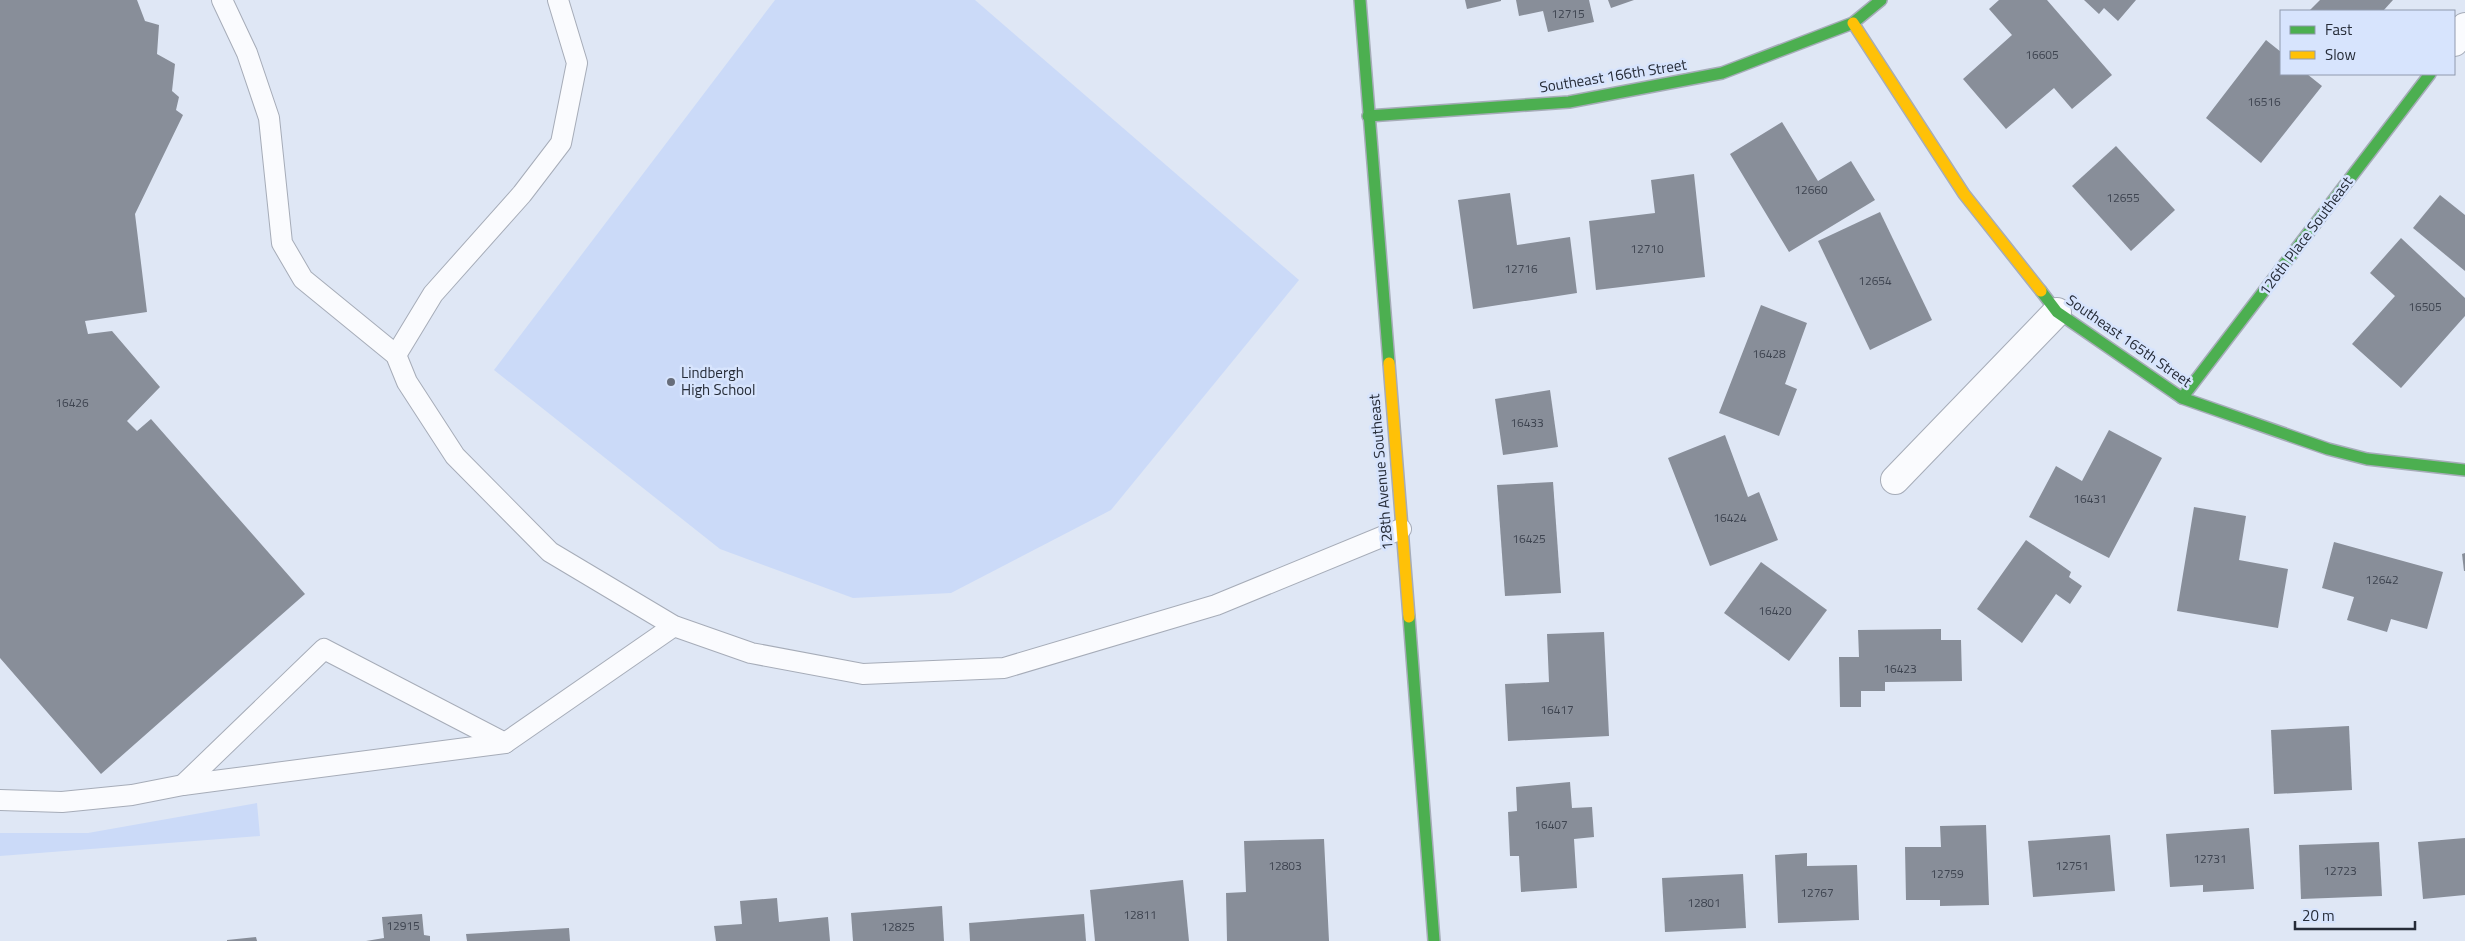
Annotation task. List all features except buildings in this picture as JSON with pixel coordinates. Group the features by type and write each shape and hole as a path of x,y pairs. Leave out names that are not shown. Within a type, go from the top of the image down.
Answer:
{"street":[{"name":"128th Avenue Southeast","path":"1360,0 1434,941"},
{"name":"Southeast 166th Street","path":"1368,116 1569,102 1722,73 1853,23 1881,0"},
{"name":"Southeast 165th Street","path":"1853,23 1964,194 2057,312 2182,398 2328,449 2357,457 2448,470 2465,470"},
{"path":"2455,41 2465,28"},
{"name":"126th Place Southeast","path":"2182,398 2429,75"},
{"path":"1894,480 2057,312"}],"lane":[{"path":"222,0 247,54 268,118 282,243 303,279 396,355 407,382 455,456 550,552 674,626 751,653 863,674 1004,668 1216,605 1401,529"},
{"path":"396,355 433,294 522,194 561,143 577,63 558,0"},
{"path":"0,800 62,802 132,795 183,785 505,743 674,626"},
{"path":"183,785 324,649 505,743"}],"shaded area":[{"path":"775,0 975,0 1299,280 1111,510 951,593 853,598 720,549 494,370"},
{"path":"257,803 260,836 0,856 0,833 88,833"}],"traffic: fast":[{"path":"1360,0 1389,363"},
{"path":"1368,116 1569,102 1722,73 1853,23 1881,0"},
{"path":"2182,398 2429,75"},
{"path":"2041,291 2057,312 2182,398 2328,449 2367,459 2465,470"},
{"path":"1409,617 1434,941"}],"traffic: slow":[{"path":"1853,23 1964,194 2041,291"},
{"path":"1389,363 1409,617"}],"place":[{"name":"Lindbergh High School","path":"671,382"}]}
